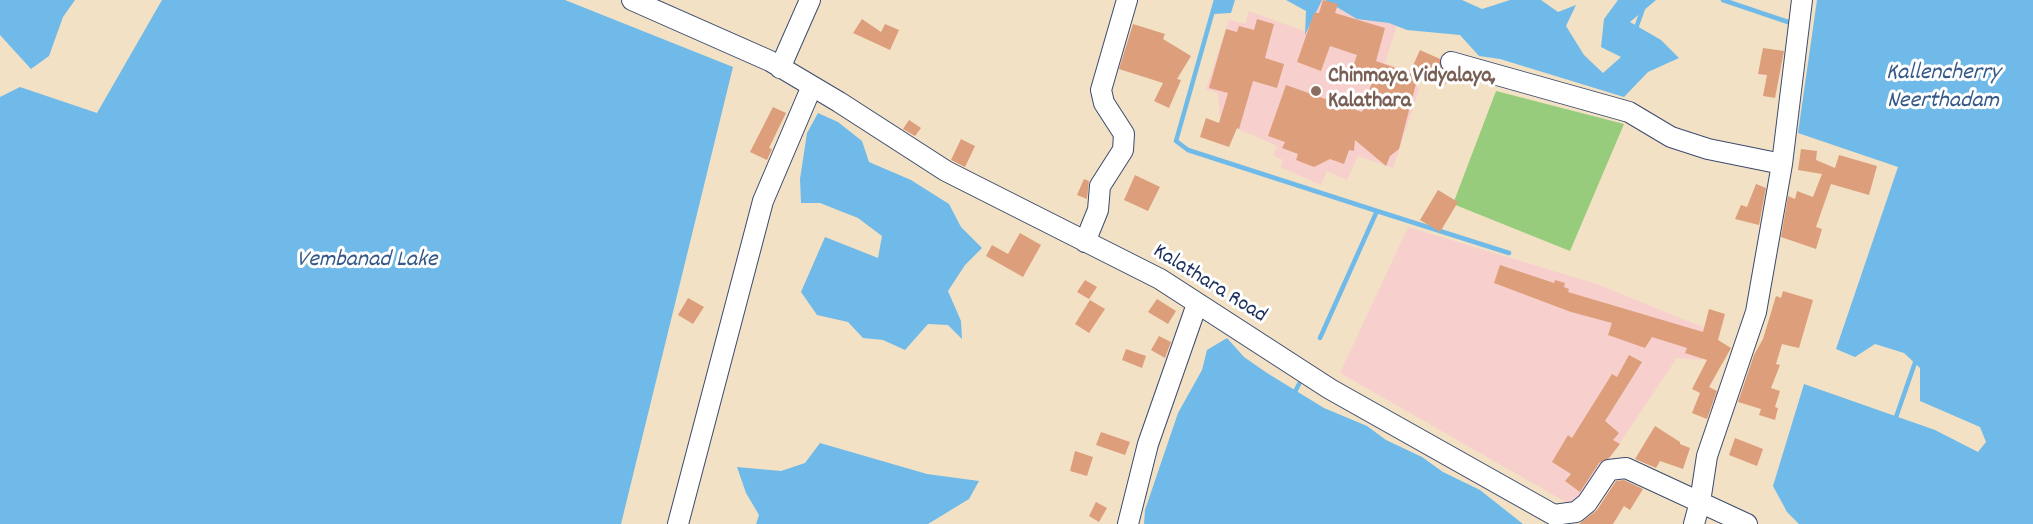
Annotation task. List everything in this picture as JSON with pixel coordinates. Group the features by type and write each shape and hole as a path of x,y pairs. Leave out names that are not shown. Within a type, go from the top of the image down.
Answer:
{"street":[{"name":"Kalathara Road","path":"632,0 780,68 946,171 1160,279 1330,389 1554,515 1576,512 1587,503 1601,477 1609,470 1626,468 1747,524"},
{"path":"780,68 810,0"},
{"path":"1085,242 1098,210 1100,186 1123,150 1124,134 1104,103 1101,90 1127,0"},
{"path":"1694,524 1707,456 1756,312 1782,164 1802,0"},
{"path":"1451,62 1629,112 1671,136 1708,149 1782,164"},
{"path":"678,524 763,201 812,86"},
{"path":"1128,524 1148,444 1197,304"}],"shaded area":[{"name":"Chinmaya Vidyalaya, Kalathara","path":"1317,0 1327,0 1398,22 1385,63 1410,71 1419,90 1393,168 1358,156 1347,180 1327,171 1321,185 1280,167 1283,160 1273,155 1277,146 1220,121 1218,93 1206,89 1229,20 1245,24 1249,11 1307,32"},
{"path":"1408,227 1597,284 1707,329 1702,360 1677,358 1576,508 1340,373"}],"green space":[{"path":"1496,91 1624,124 1570,251 1453,204"}],"water":[{"path":"0,0 75,0 63,17 49,56 31,69 0,35"},
{"name":"Vembanad Lake","path":"162,0 565,0 733,67 621,524 0,524 0,97 20,87 97,113"},
{"path":"1214,0 1235,0 1231,13 1213,14"},
{"path":"1286,0 1322,0 1305,35 1306,11"},
{"path":"1325,0 1462,0 1482,9 1510,0 1541,0 1558,12 1576,5 1566,26 1584,55 1603,73 1621,57 1601,47 1604,19 1618,0 1656,0 1630,22 1661,40 1679,58 1648,72 1624,97 1500,59 1479,56 1460,35 1407,30 1389,23 1357,19"},
{"name":"Kallencherry Neerthadam","path":"1817,0 2033,0 2033,524 1799,524 1787,512 1773,486 1804,384 1935,430 1978,452 1986,442 1980,427 1920,401 1920,368 1904,353 1875,344 1855,357 1836,349 1898,167 1798,133"},
{"path":"818,113 838,122 862,141 869,162 911,180 949,204 961,227 982,248 965,265 948,291 961,321 962,339 948,325 928,324 905,350 883,340 863,338 848,322 817,315 801,292 825,237 878,258 882,236 858,218 820,203 801,203 800,179 807,133"},
{"path":"1227,338 1244,357 1267,373 1324,408 1367,426 1386,440 1422,457 1443,472 1480,490 1523,524 1144,524 1145,510 1178,413 1202,370 1207,350"},
{"path":"820,443 927,474 979,481 969,499 928,524 756,524 759,515 746,493 737,467 781,471 805,463"}],"building":[{"path":"1323,0 1338,4 1335,13 1385,28 1376,61 1418,76 1399,149 1390,156 1386,166 1355,140 1354,151 1349,150 1344,164 1330,159 1314,167 1296,160 1298,154 1282,148 1285,142 1268,136 1286,85 1362,112 1372,82 1350,76 1357,55 1330,46 1321,71 1297,62 1314,13 1319,13"},
{"path":"862,19 881,32 885,24 899,30 890,50 853,33"},
{"name":"Chinmaya Vidyalaya, Kalathara","path":"1257,19 1274,24 1265,58 1284,64 1277,88 1253,81 1239,129 1237,128 1229,147 1200,137 1206,118 1219,123 1228,93 1209,88 1226,29 1237,32 1239,26 1254,30"},
{"path":"1133,24 1165,34 1163,39 1191,56 1177,79 1181,80 1169,108 1154,101 1163,83 1119,69"},
{"path":"1763,48 1784,51 1775,98 1763,96 1767,75 1758,74"},
{"path":"1420,50 1440,59 1442,70 1449,74 1445,85 1411,70"},
{"path":"773,107 786,113 769,148 772,149 767,160 750,152"},
{"path":"909,120 921,128 915,136 903,129"},
{"path":"961,139 975,146 965,167 951,160"},
{"path":"1801,149 1817,151 1816,160 1835,168 1839,155 1877,166 1869,195 1831,184 1816,227 1822,229 1816,249 1781,237 1788,196 1795,199 1797,191 1813,197 1822,174 1798,170"},
{"path":"1135,175 1160,187 1148,211 1124,200"},
{"path":"1084,179 1089,181 1087,199 1077,195"},
{"path":"1756,184 1766,188 1759,225 1735,219 1741,205 1747,207"},
{"path":"1438,190 1458,202 1440,232 1420,220"},
{"path":"1020,233 1041,245 1023,277 986,256 992,245 1008,254"},
{"path":"1500,265 1554,283 1555,280 1565,283 1564,287 1569,289 1568,292 1703,332 1709,309 1725,314 1718,340 1731,348 1709,387 1717,391 1707,419 1692,413 1700,393 1692,389 1707,360 1685,353 1687,348 1652,337 1645,348 1608,335 1612,323 1571,312 1494,283"},
{"path":"1085,280 1097,287 1089,299 1077,292"},
{"path":"1783,291 1813,300 1799,348 1782,344 1776,364 1780,365 1771,388 1780,391 1775,407 1778,408 1775,420 1759,415 1761,409 1738,402 1754,355 1763,339 1776,296 1781,298"},
{"path":"688,298 704,307 693,324 678,315"},
{"path":"1157,299 1176,311 1168,324 1148,312"},
{"path":"1090,300 1105,309 1089,333 1075,324"},
{"path":"1159,336 1171,342 1165,358 1151,350"},
{"path":"1126,349 1146,356 1142,368 1122,360"},
{"path":"1629,355 1642,362 1605,421 1619,433 1613,440 1620,444 1609,458 1599,463 1580,492 1565,481 1571,474 1552,462 1568,435 1572,438 1612,374 1617,377"},
{"path":"1655,426 1680,444 1690,448 1683,469 1660,461 1656,468 1635,459"},
{"path":"1101,432 1130,442 1125,455 1096,445"},
{"path":"1735,438 1763,449 1757,466 1729,455"},
{"path":"1075,451 1093,457 1087,476 1070,471"},
{"path":"1624,480 1643,489 1630,510 1624,506 1613,524 1579,524 1597,510 1616,481"},
{"path":"1096,502 1107,508 1099,522 1089,516"}],"waterway":[{"path":"1216,0 1176,141 1188,150 1380,212"},
{"path":"1635,31 1646,0"},
{"path":"1723,0 1794,24"},
{"path":"1320,338 1377,211 1509,253"},
{"path":"1895,420 1917,357"},
{"path":"1294,394 1299,384"}],"place":[{"name":"Chinmaya Vidyalaya, Kalathara","path":"1316,91"}]}
